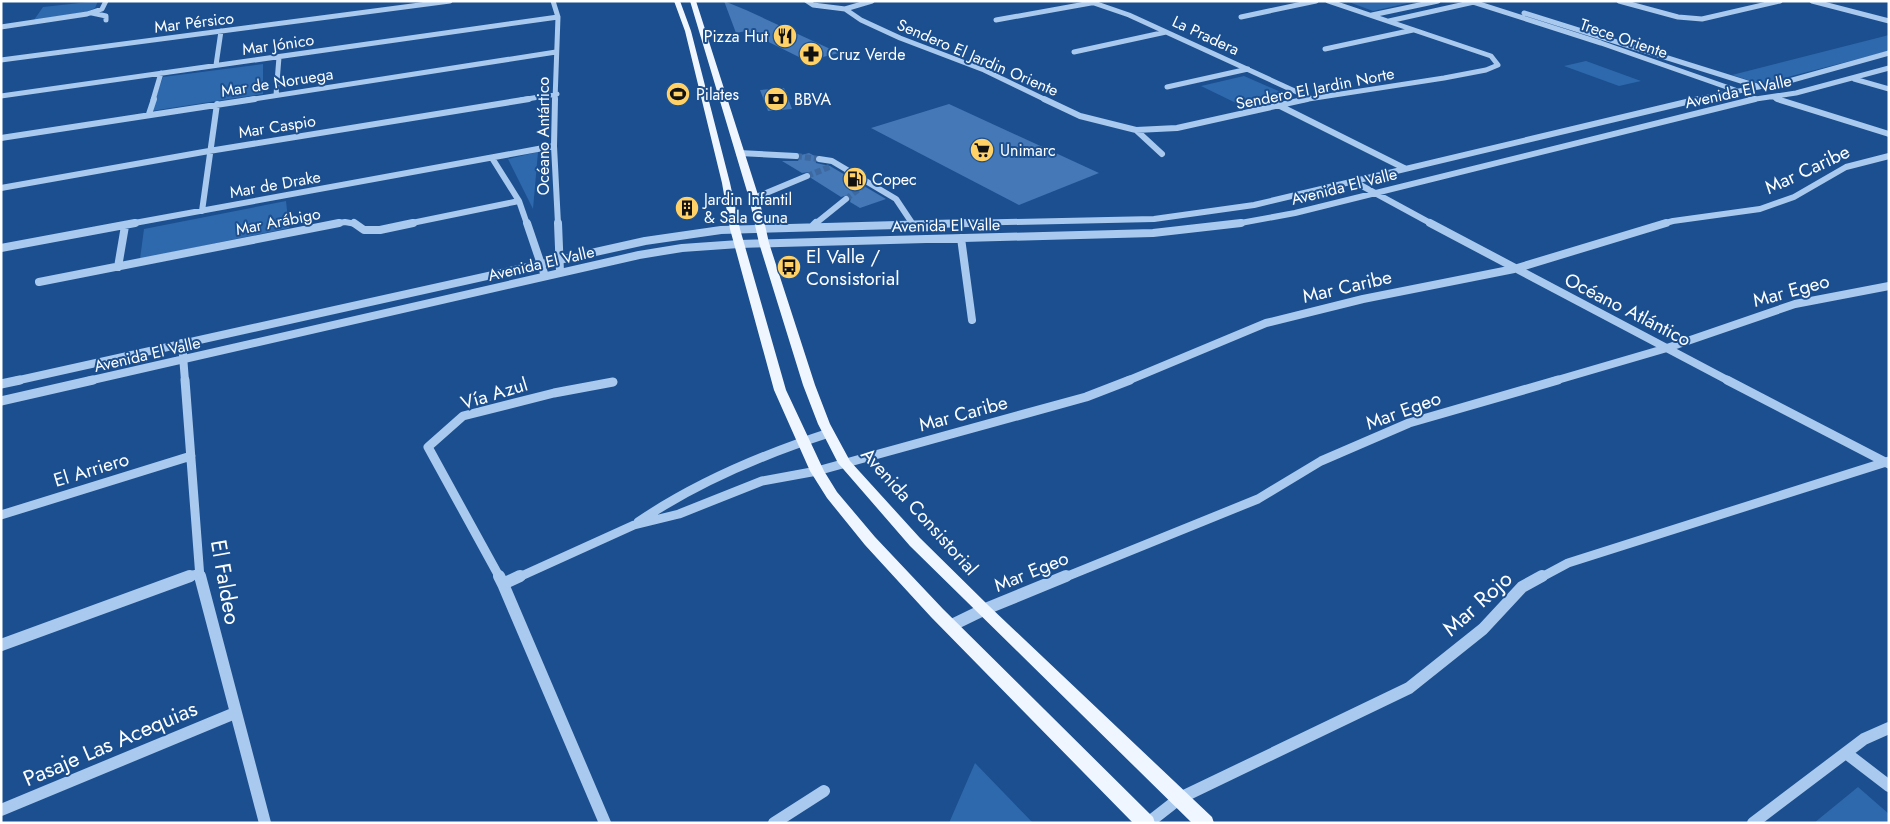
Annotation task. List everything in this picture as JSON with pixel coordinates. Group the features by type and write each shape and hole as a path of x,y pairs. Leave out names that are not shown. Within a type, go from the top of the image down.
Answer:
{"main road":[{"path":"677,1 688,31 726,183 734,229 780,390 802,442 817,471 832,495 870,541 950,626 1147,823"},
{"name":"Avenida Consistorial","path":"693,1 754,198 764,243 809,385 829,433 846,463 916,542 983,610 1205,823"}],"street":[{"path":"1,26 71,18 103,8 106,1"},
{"name":"Mar Pérsico","path":"1,60 450,1"},
{"name":"Océano Antártico","path":"553,1 558,17 554,146 560,272"},
{"name":"Sendero El Jardin Oriente","path":"807,1 814,5 845,9 900,38 984,70 1080,116 1136,130 1162,154"},
{"path":"845,9 872,1"},
{"path":"1241,17 1316,1"},
{"path":"1328,1 1413,30"},
{"path":"1371,15 1438,1"},
{"name":"Trece Oriente","path":"1487,1 1760,87 1771,97"},
{"path":"1619,1 1678,17 1702,19 1780,1"},
{"path":"1812,1 1889,21"},
{"path":"996,20 1090,2"},
{"name":"La Pradera","path":"1090,2 1129,15 1310,98"},
{"path":"1389,21 1472,2"},
{"name":"Trece Oriente","path":"1472,2 1601,43 1736,90 1771,97 1889,134"},
{"path":"91,13 106,16 106,20"},
{"name":"Mar Jónico","path":"1,96 558,17"},
{"path":"1325,49 1413,30"},
{"name":"Sendero El Jardin Norte","path":"1136,130 1177,128 1310,98 1444,78 1486,70 1498,65 1491,56 1413,30"},
{"path":"216,65 221,31"},
{"path":"1074,52 1166,32"},
{"name":"Mar de Noruega","path":"1,138 556,52"},
{"name":"Avenida El Valle","path":"1,384 558,258 645,241 734,229 912,223 1154,219 1254,205 1736,90 1760,87 1822,73 1889,53"},
{"path":"276,95 279,57"},
{"name":"Avenida El Valle","path":"1,401 560,272 682,248 764,243 1153,233 1232,225 1271,218 1752,99 1796,93 1854,79 1889,68"},
{"path":"1167,86 1248,70"},
{"path":"150,114 161,73"},
{"path":"1854,79 1889,89"},
{"name":"Mar Caspio","path":"1,188 209,151 557,94"},
{"path":"202,211 209,151 218,104"},
{"path":"1278,105 1404,168"},
{"name":"Mar de Drake","path":"1,248 554,146"},
{"path":"739,153 796,156"},
{"name":"Mar Caribe","path":"817,471 1086,397 1175,362 1266,322 1363,299 1514,268 1673,221 1760,210 1794,197 1846,167 1889,156"},
{"name":"Océano Antártico","path":"492,158 519,201 545,276"},
{"path":"819,158 896,199 912,223"},
{"path":"754,198 807,176"},
{"name":"Océano Atlántico","path":"1353,181 1514,268 1888,463"},
{"path":"813,226 846,200"},
{"name":"Mar Arábigo","path":"39,282 345,222 354,223 364,230 380,230 519,201"},
{"path":"1254,205 1271,218"},
{"path":"118,267 125,226"},
{"path":"961,238 972,320"},
{"name":"Mar Egeo","path":"950,626 983,610 1258,499 1321,461 1409,423 1667,348 1795,304 1889,286"},
{"name":"El Faldeo","path":"182,343 199,573 265,823"},
{"name":"Vía Azul","path":"605,823 503,584 428,447 463,416 554,393 613,382"},
{"path":"634,525 667,501 778,449 829,433"},
{"name":"El Arriero","path":"1,515 191,456"},
{"name":"Mar Rojo","path":"1147,823 1180,798 1409,688 1483,628 1522,586 1568,563 1888,463"},
{"path":"503,584 634,525 679,514 762,480 817,471"},
{"path":"1,645 199,573"},
{"name":"Pasaje Las Acequias","path":"1,810 235,713"},
{"path":"1753,823 1864,739 1889,728"},
{"path":"1846,753 1889,786"},
{"path":"774,823 824,791"}],"shaded area":[{"path":"98,1 95,8 86,12 34,20 43,7"},
{"path":"1346,1 1417,1 1373,11"},
{"path":"1889,35 1889,51 1761,84 1732,75"},
{"path":"1586,61 1641,81 1619,86 1564,66"},
{"path":"263,64 263,94 151,111 163,77"},
{"path":"1244,76 1283,93 1238,104 1201,86"},
{"path":"538,152 533,209 508,159"},
{"path":"286,201 289,228 140,259 144,229"},
{"path":"975,763 1033,823 949,823"},
{"path":"1858,787 1889,814 1889,823 1814,823"}],"building":[{"path":"724,1 839,53 807,61 746,31 736,33"},
{"name":"BBVA","path":"784,88 792,109 768,111 760,90"},
{"name":"Unimarc","path":"949,104 1099,173 1019,205 871,128"},
{"path":"809,153 815,156 816,163 830,166 886,199 860,208 850,202 851,198 848,195 841,197 811,178 810,172 802,173 782,161 798,161 801,155"}],"tunnel":[{"path":"796,156 819,159"},
{"path":"807,176 832,166"},
{"path":"846,199 864,185"}],"place":[{"name":"Pizza Hut","path":"785,36"},
{"name":"Cruz Verde","path":"811,54"},
{"name":"Pilates","path":"678,94"},
{"name":"BBVA","path":"776,99"},
{"name":"Unimarc","path":"982,150"},
{"name":"Copec","path":"855,179"},
{"name":"Jardin Infantil & Sala Cuna","path":"687,208"},
{"name":"El Valle / Consistorial","path":"789,267"}]}
